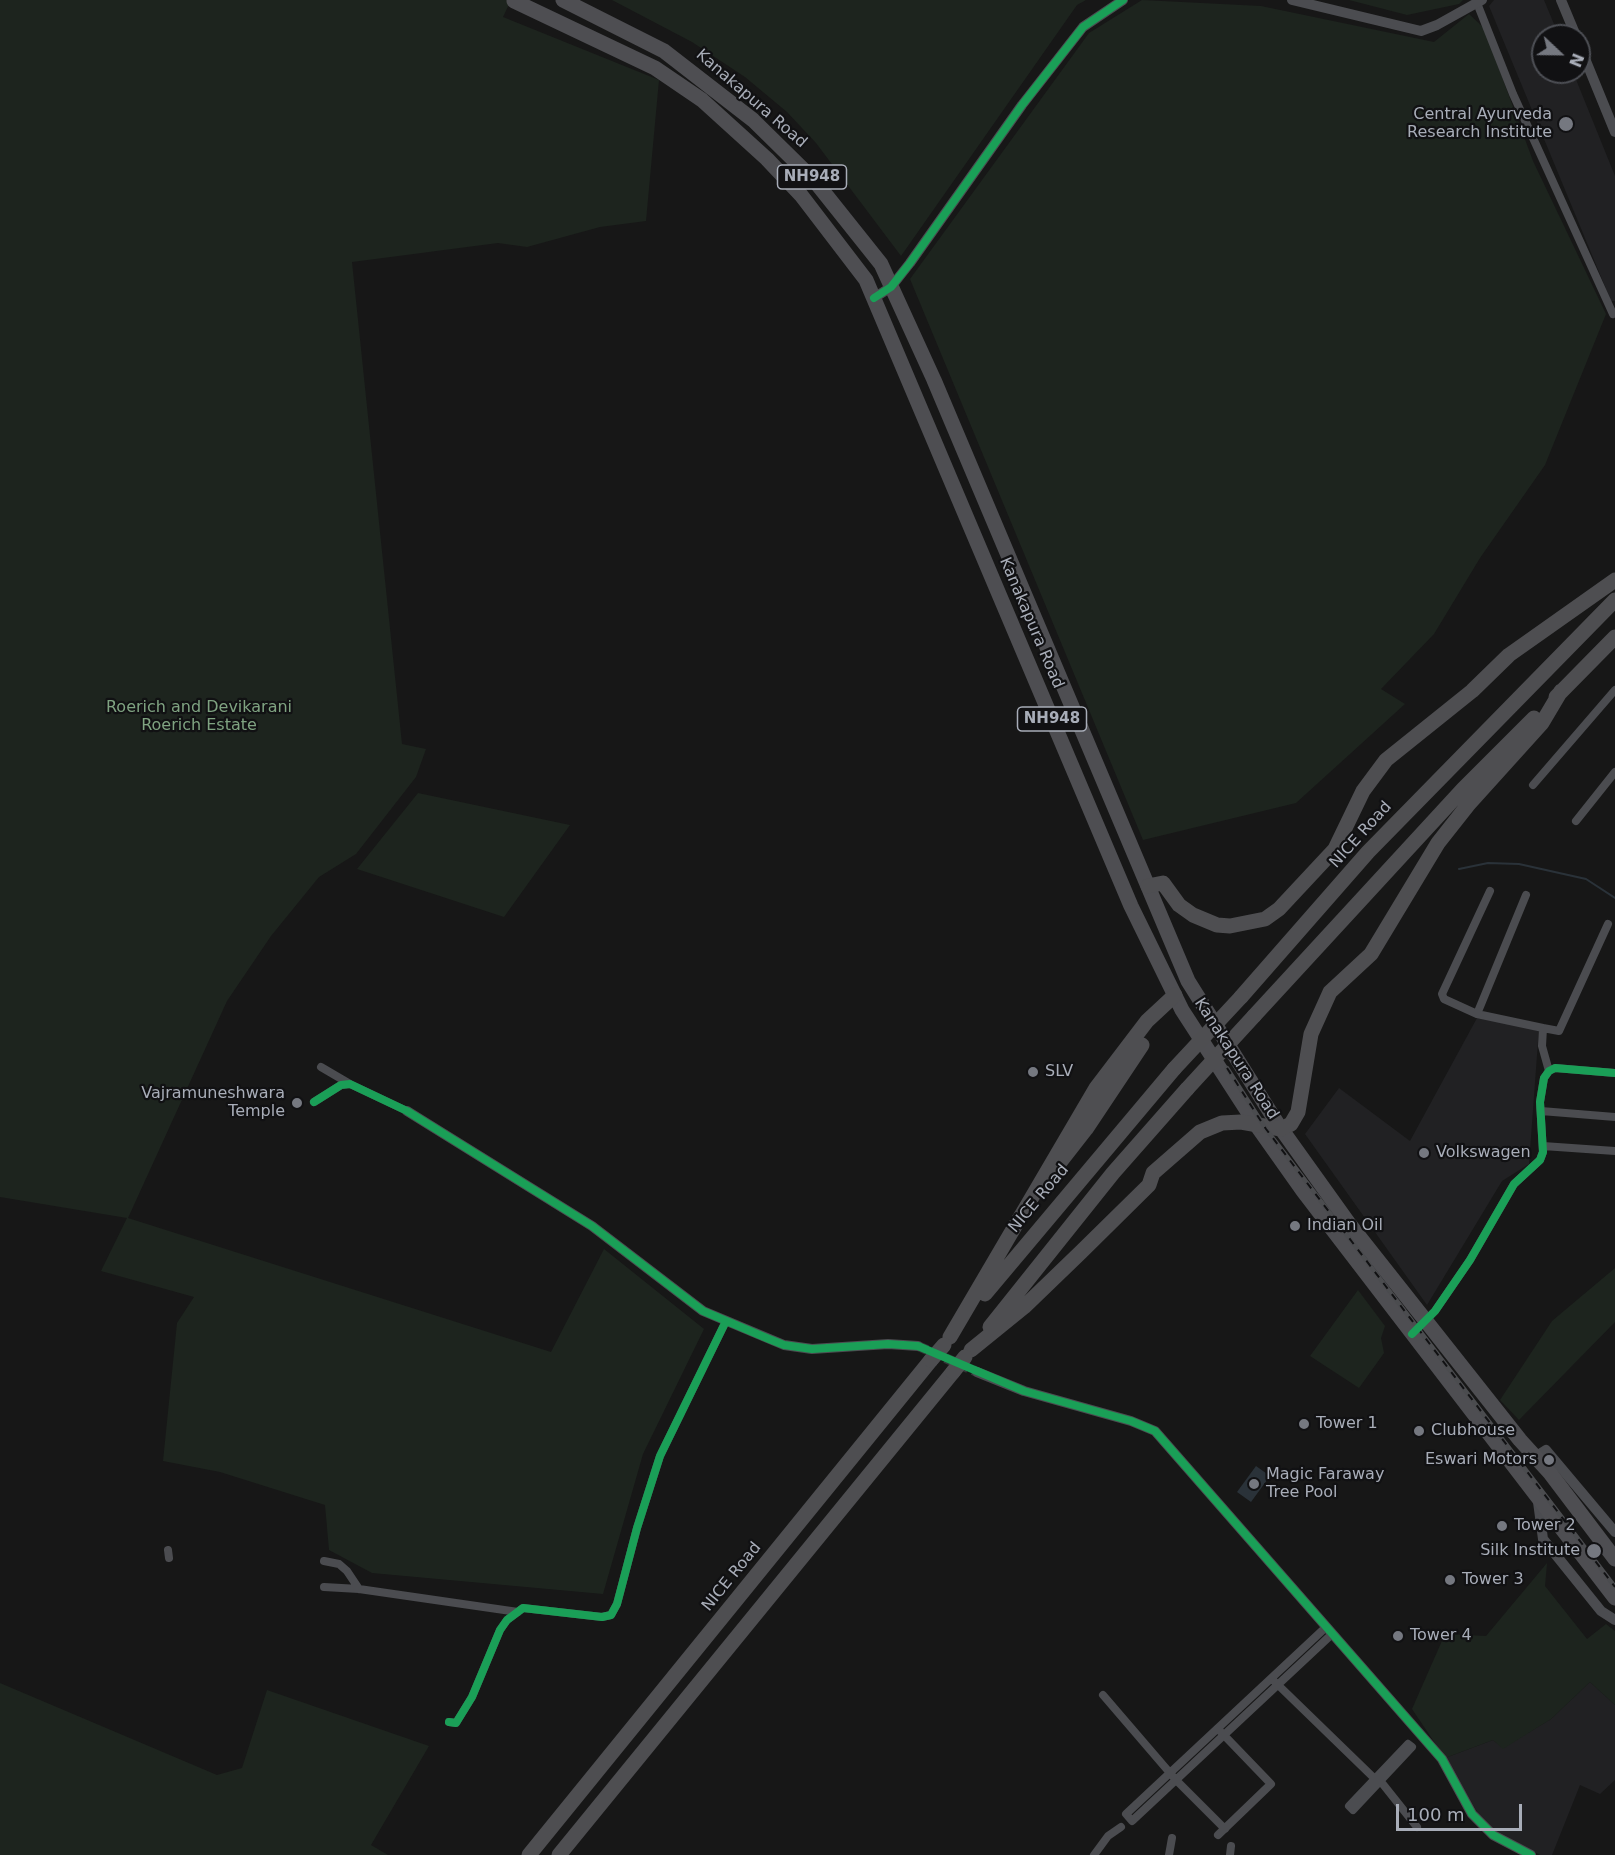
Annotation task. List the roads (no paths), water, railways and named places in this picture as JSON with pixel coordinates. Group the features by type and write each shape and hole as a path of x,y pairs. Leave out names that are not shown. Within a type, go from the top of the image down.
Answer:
{"highway":[{"name":"Kanakapura Road","path":"563,0 664,51 694,71 780,144 814,180 880,264 938,390 1188,981 1281,1129 1350,1225 1615,1559"},
{"name":"Kanakapura Road","path":"514,1 655,68 702,100 761,153 801,195 866,280 1088,799 1131,906 1174,995 1257,1126 1412,1334 1615,1598"},
{"path":"1148,886 1163,883 1179,905 1193,915 1217,925 1230,926 1265,919 1279,909 1335,849 1363,791 1386,760 1472,691 1509,654 1615,580"},
{"name":"NICE Road","path":"529,1855 1050,1213 1174,1069 1241,997 1368,852 1615,600"},
{"path":"559,1855 1113,1173 1187,1089 1448,806 1615,637"},
{"path":"968,1354 1024,1307 1149,1185 1154,1173 1200,1132 1214,1125 1241,1122 1281,1129 1291,1124 1298,1112 1306,1051 1315,1021 1330,992 1371,954 1438,843 1542,723 1562,691"},
{"path":"1088,799 1106,789"},
{"path":"947,1341 1046,1175 1052,1159 1096,1088 1147,1021 1156,1015 1174,995"}],"street":[{"path":"580,0 627,31"},
{"path":"874,298 891,287 1083,27 1123,0"},
{"path":"1292,0 1420,31 1480,1 1513,94 1613,314"},
{"path":"1561,0 1571,24"},
{"path":"1591,73 1615,132"},
{"path":"1533,785 1615,690"},
{"path":"1575,821 1615,772"},
{"path":"1490,891 1442,994 1444,999 1477,1014 1559,1031 1608,924"},
{"path":"1477,1014 1526,895"},
{"path":"1544,1029 1542,1046 1549,1071"},
{"path":"321,1066 350,1084 407,1111 592,1226 703,1311 784,1345 812,1349 888,1344 918,1346"},
{"path":"1412,1334 1426,1320 1470,1260 1514,1184 1540,1160 1544,1078 1549,1071 1555,1068 1615,1073"},
{"path":"314,1102 341,1085 350,1084"},
{"path":"1541,1111 1615,1117"},
{"path":"1542,1146 1615,1151"},
{"path":"449,1722 456,1723 472,1697 500,1630 507,1620 523,1608 602,1617 611,1614 617,1604 639,1520 660,1456 726,1321"},
{"path":"977,1372 1024,1391 1131,1421 1155,1431 1442,1759 1472,1814 1493,1835 1531,1855"},
{"path":"1535,1456 1546,1450 1614,1530"},
{"name":"Kanakapura Road","path":"1535,1496 1541,1513 1543,1539 1601,1611 1615,1620"},
{"path":"324,1561 339,1564 347,1571 359,1589"},
{"path":"324,1587 359,1589 518,1612"},
{"path":"1173,1777 1126,1814 1132,1821 1173,1777 1328,1631"},
{"path":"1275,1681 1377,1779 1417,1827"},
{"path":"1103,1695 1173,1777 1225,1829"},
{"path":"1218,1836 1271,1784 1221,1732"},
{"path":"1094,1855 1108,1836 1121,1827"},
{"path":"1169,1855 1172,1838"}],"waterway":[{"path":"1459,869 1488,863 1519,864 1586,879 1615,898"}],"tunnel":[{"path":"918,1346 977,1372"}],"railway":[{"path":"1227,1068 1266,1129 1615,1587"}],"place":[{"name":"Central Ayurveda Research Institute","path":"1566,124"},
{"name":"SLV","path":"1033,1072"},
{"name":"Vajramuneshwara Temple","path":"297,1103"},
{"name":"Volkswagen","path":"1424,1153"},
{"name":"Indian Oil","path":"1295,1226"},
{"name":"Tower 1","path":"1304,1424"},
{"name":"Clubhouse","path":"1419,1431"},
{"name":"Eswari Motors","path":"1549,1460"},
{"name":"Magic Faraway Tree Pool","path":"1254,1484"},
{"name":"Tower 2","path":"1502,1526"},
{"name":"Silk Institute","path":"1594,1551"},
{"name":"Tower 3","path":"1450,1580"},
{"name":"Tower 4","path":"1398,1636"}],"park label":[{"name":"Roerich and Devikarani Roerich Estate","path":"199,717"}]}
